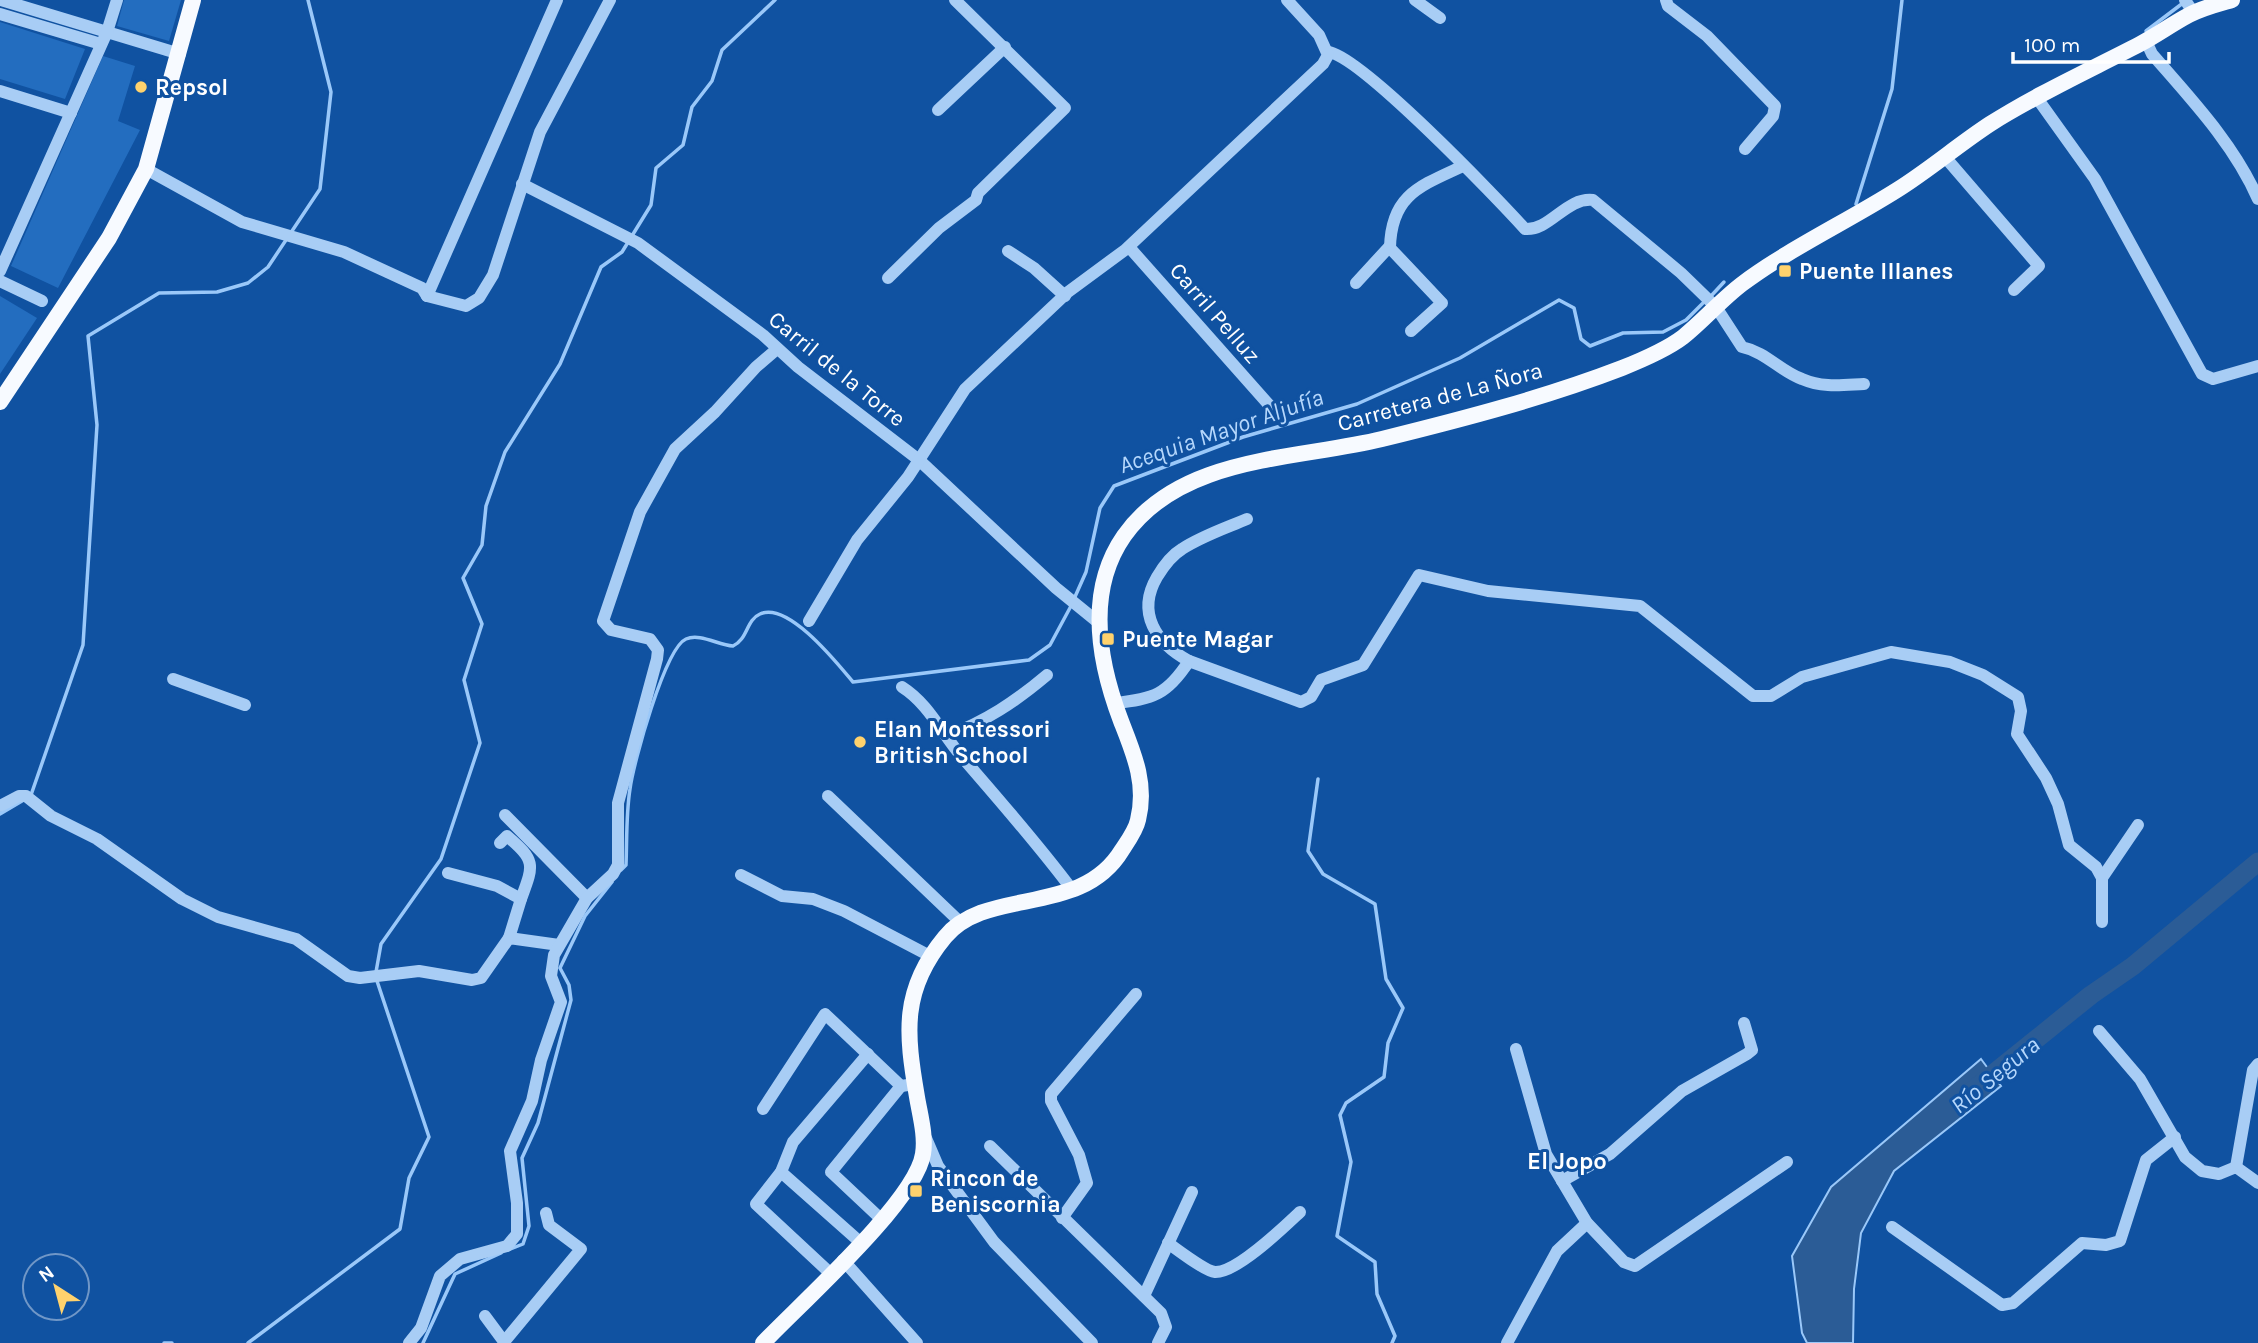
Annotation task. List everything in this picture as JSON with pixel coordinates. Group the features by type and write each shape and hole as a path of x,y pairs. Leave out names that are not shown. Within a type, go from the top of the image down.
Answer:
{"main road":[{"path":"0,402 109,238 146,169 193,0"},
{"name":"Carretera de La Ñora","path":"960,922 1073,891 1111,869 1138,824 1141,785 1137,760 1115,703 1100,650 1099,624 1108,565 1120,541 1136,521 1174,491 1198,479 1257,461 1351,447 1502,409 1636,362 1678,341 1710,302 1903,187 1991,123 2146,41 2188,6 2232,0"},
{"path":"762,1343 860,1242 912,1181 923,1154 921,1124 908,1085 908,1014 920,972 930,956 960,922"}],"street":[{"path":"1,0 38,5 104,38"},
{"path":"0,271 104,38 117,0"},
{"path":"427,296 557,0"},
{"path":"146,169 242,222 344,252 422,288 427,296 466,306 479,298 501,255 540,132 610,0"},
{"path":"888,278 939,228 976,201 978,193 1065,108 956,0"},
{"path":"1287,0 1319,35 1328,52 1348,60 1414,116 1529,230 1574,204 1593,200 1667,261 1710,302 1742,347 1756,350 1800,379 1824,386 1864,384"},
{"path":"1415,0 1440,18"},
{"path":"1666,0 1668,6 1707,36 1775,106 1773,116 1745,149"},
{"path":"0,14 180,54"},
{"path":"2146,41 2152,54 2220,134 2249,179 2258,199"},
{"path":"938,110 1005,47"},
{"path":"809,621 857,540 919,460 965,389 1065,296 1129,247 1323,64 1328,52"},
{"path":"0,91 71,113"},
{"path":"2038,98 2095,179 2203,373 2213,379 2258,366"},
{"path":"1945,157 2039,266 2014,290"},
{"path":"1356,284 1390,246 1395,212 1400,204 1427,184 1463,166"},
{"name":"Carril de la Torre","path":"522,184 638,243 763,335 777,349 919,460 1056,588 1099,624"},
{"path":"1390,246 1442,303 1411,331"},
{"name":"Carril Pelluz","path":"1129,247 1270,407"},
{"path":"1007,251 1034,268 1065,296"},
{"path":"0,282 42,301"},
{"path":"409,1343 421,1328 440,1276 446,1269 460,1259 507,1245 517,1234 517,1203 510,1150 532,1101 541,1060 561,1002 551,967 559,945 587,898 613,874 618,865 618,803 658,650 650,639 606,626 603,615 640,512 675,449 777,349"},
{"path":"1247,519 1180,550 1164,566 1149,596 1147,612 1151,626 1171,651 1189,662 1301,702 1311,697 1321,680 1363,665 1419,575 1488,591 1640,606 1753,696 1771,696 1802,677 1891,652 1932,656 1966,667 2018,697 2021,710 2017,734 2050,785 2069,845 2096,867 2102,878 2102,922"},
{"path":"1115,703 1152,699 1162,694 1189,662"},
{"path":"947,736 987,720 1014,703 1047,675"},
{"path":"173,679 245,705"},
{"path":"902,687 934,717 1073,891"},
{"path":"0,806 19,796 28,798 51,816 107,846 182,900 218,916 296,939 348,976 360,978 419,971 472,980 481,978 509,938 532,868 528,855 507,836 500,843"},
{"path":"828,796 960,922"},
{"path":"505,816 587,898"},
{"path":"2102,878 2138,825"},
{"path":"448,873 497,886 521,899"},
{"path":"741,875 782,896 813,899 845,911 930,956"},
{"path":"509,938 559,945"},
{"path":"1062,1218 1087,1184 1079,1154 1051,1101 1051,1094 1136,994"},
{"path":"763,1109 825,1014 868,1054 908,1085 831,1172 881,1219"},
{"path":"1562,1181 1610,1154 1682,1091 1752,1050 1744,1023"},
{"path":"2099,1031 2129,1064 2185,1157 2202,1171 2219,1174 2236,1167"},
{"path":"1516,1049 1546,1154 1587,1223 1624,1262 1635,1266 1787,1162"},
{"path":"830,1273 756,1204 781,1172 793,1142 868,1054"},
{"path":"2236,1167 2253,1070 2258,1064"},
{"path":"921,1124 938,1166 999,1248 1092,1343"},
{"path":"1892,1227 2002,1306 2013,1303 2082,1243 2106,1245 2120,1241 2146,1160 2175,1137"},
{"path":"990,1146 1165,1319 1166,1327 1158,1343"},
{"path":"912,1181 928,1166 938,1166"},
{"path":"2236,1167 2258,1183"},
{"path":"781,1172 860,1242"},
{"path":"1144,1296 1192,1192"},
{"path":"1168,1243 1210,1270 1222,1270 1270,1241 1300,1212"},
{"path":"485,1316 505,1342 581,1250 549,1225 546,1213"},
{"path":"1507,1343 1557,1251 1587,1223"},
{"path":"843,1260 918,1343"}],"shaded area":[{"path":"124,0 181,0 169,41 117,26"},
{"path":"0,22 85,49 65,99 0,79"},
{"path":"103,56 135,66 118,121 140,130 58,288 11,266"},
{"path":"0,296 37,318 0,374"},
{"path":"1981,1059 2001,1086 1894,1171 1861,1233 1854,1289 1853,1343 1807,1343 1802,1333 1792,1256 1831,1187"}],"waterway":[{"path":"31,795 83,645 97,425 88,336 159,293 217,292 248,283 268,267 320,189 331,92 308,0"},
{"path":"376,972 381,944 441,859 480,743 464,680 482,624 463,578 482,545 486,506 505,452 560,364 601,267 622,252 651,205 656,168 683,145 692,107 712,81 722,50 775,0"},
{"path":"1856,204 1892,89 1902,0"},
{"name":"Acequia Mayor Aljufía","path":"2146,31 2183,3"},
{"name":"Acequia Mayor Aljufía","path":"1711,296 1724,282"},
{"name":"Acequia Mayor Aljufía","path":"1074,599 1086,572 1100,508 1114,486 1243,437 1357,404 1460,358 1559,300 1574,308 1581,339 1590,346 1623,333 1663,332 1686,320 1705,301"},
{"name":"Acequia Mayor Aljufía","path":"621,870 626,865 627,817 637,756 660,684 678,647 686,639 697,637 733,646 742,639 755,617 771,612 784,616 811,636 853,682 1029,660 1050,645 1071,606"},
{"path":"1318,779 1308,851 1323,874 1375,904 1386,979 1403,1008 1388,1043 1384,1077 1346,1103 1340,1115 1351,1162 1337,1236 1375,1262 1377,1294 1395,1336 1392,1343"},
{"path":"0,814 22,801"},
{"name":"Río Segura","path":"1972,1091 2091,995 2133,966 2258,862"},
{"name":"Acequia Mayor Aljufía","path":"508,1250 523,1244 529,1226 522,1158 538,1123 571,1000 569,985 560,968 585,916 612,882"},
{"path":"248,1343 400,1229 409,1178 429,1137 377,981"},
{"name":"Acequia Mayor Aljufía","path":"423,1343 455,1274 501,1253"},
{"path":"164,1343 172,1343"}],"place":[{"name":"Repsol","path":"141,87"},
{"name":"Puente Illanes","path":"1785,271"},
{"name":"Puente Magar","path":"1108,639"},
{"name":"Elan Montessori British School","path":"860,742"},
{"name":"Rincon de Beniscornia","path":"916,1191"}],"district":[{"name":"El Jopo","path":"1567,1161"}]}
